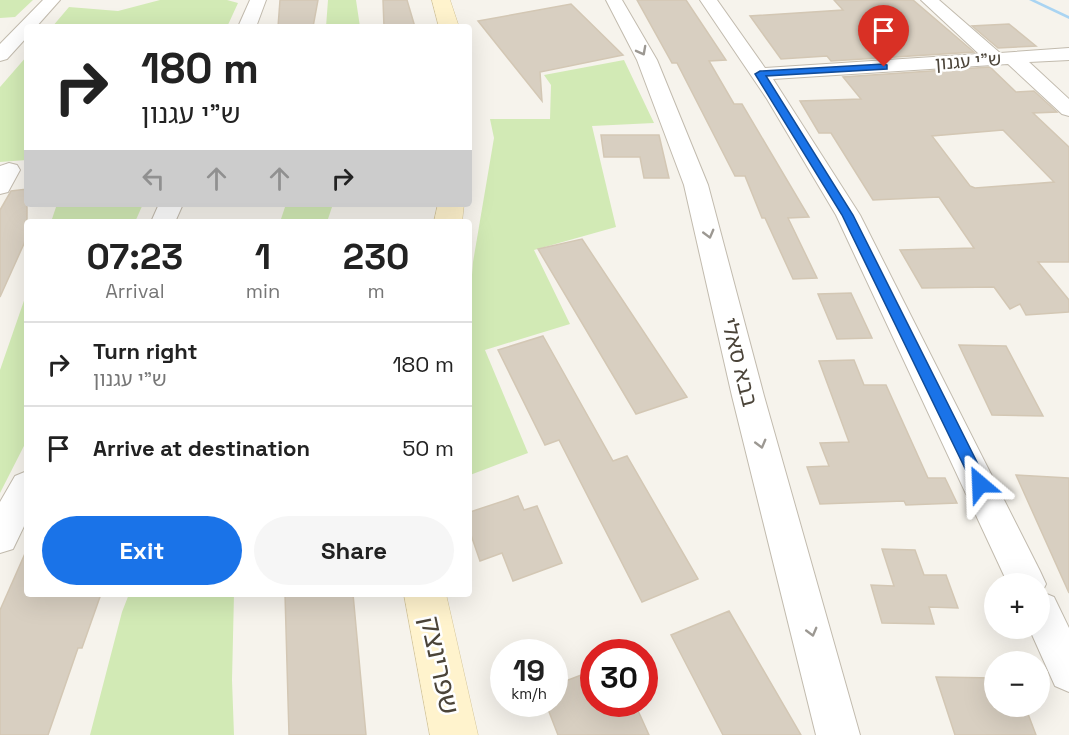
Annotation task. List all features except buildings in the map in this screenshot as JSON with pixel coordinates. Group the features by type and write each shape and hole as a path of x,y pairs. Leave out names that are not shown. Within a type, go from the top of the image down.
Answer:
{"street":[{"path":"29,24 52,0"},
{"path":"248,24 258,0"},
{"path":"441,0 448,24"},
{"name":"בבא סאלי","path":"614,0 659,88 696,185 748,396 838,735"},
{"path":"708,0 760,74 848,215 1022,573"},
{"path":"929,0 1069,110"},
{"path":"0,55 24,30"},
{"name":"ש\"י עגנון","path":"760,74 1069,54"},
{"path":"0,537 24,492"},
{"name":"שפרינצק","path":"426,597 454,735"},
{"path":"1050,631 1069,672"}],"green space":[{"path":"0,0 33,0 15,17 0,18"},
{"path":"160,0 227,0 238,3 228,24 55,24 69,7 118,11"},
{"path":"328,0 356,0 360,24 326,24"},
{"path":"24,59 24,160 0,162 0,87"},
{"path":"624,60 654,123 592,126 616,227 534,250 570,324 485,350 528,453 472,474 472,275 494,138 490,119 550,119 551,85 544,75"},
{"path":"56,207 142,207 136,219 52,219"},
{"path":"285,207 332,207 328,219 281,219"},
{"path":"24,301 24,446 0,493 0,370"},
{"path":"128,597 234,597 232,680 234,735 90,735"}],"waterway":[{"path":"1031,0 1069,18"}],"route":[{"path":"884,67 760,74 848,215 980,484"}]}
